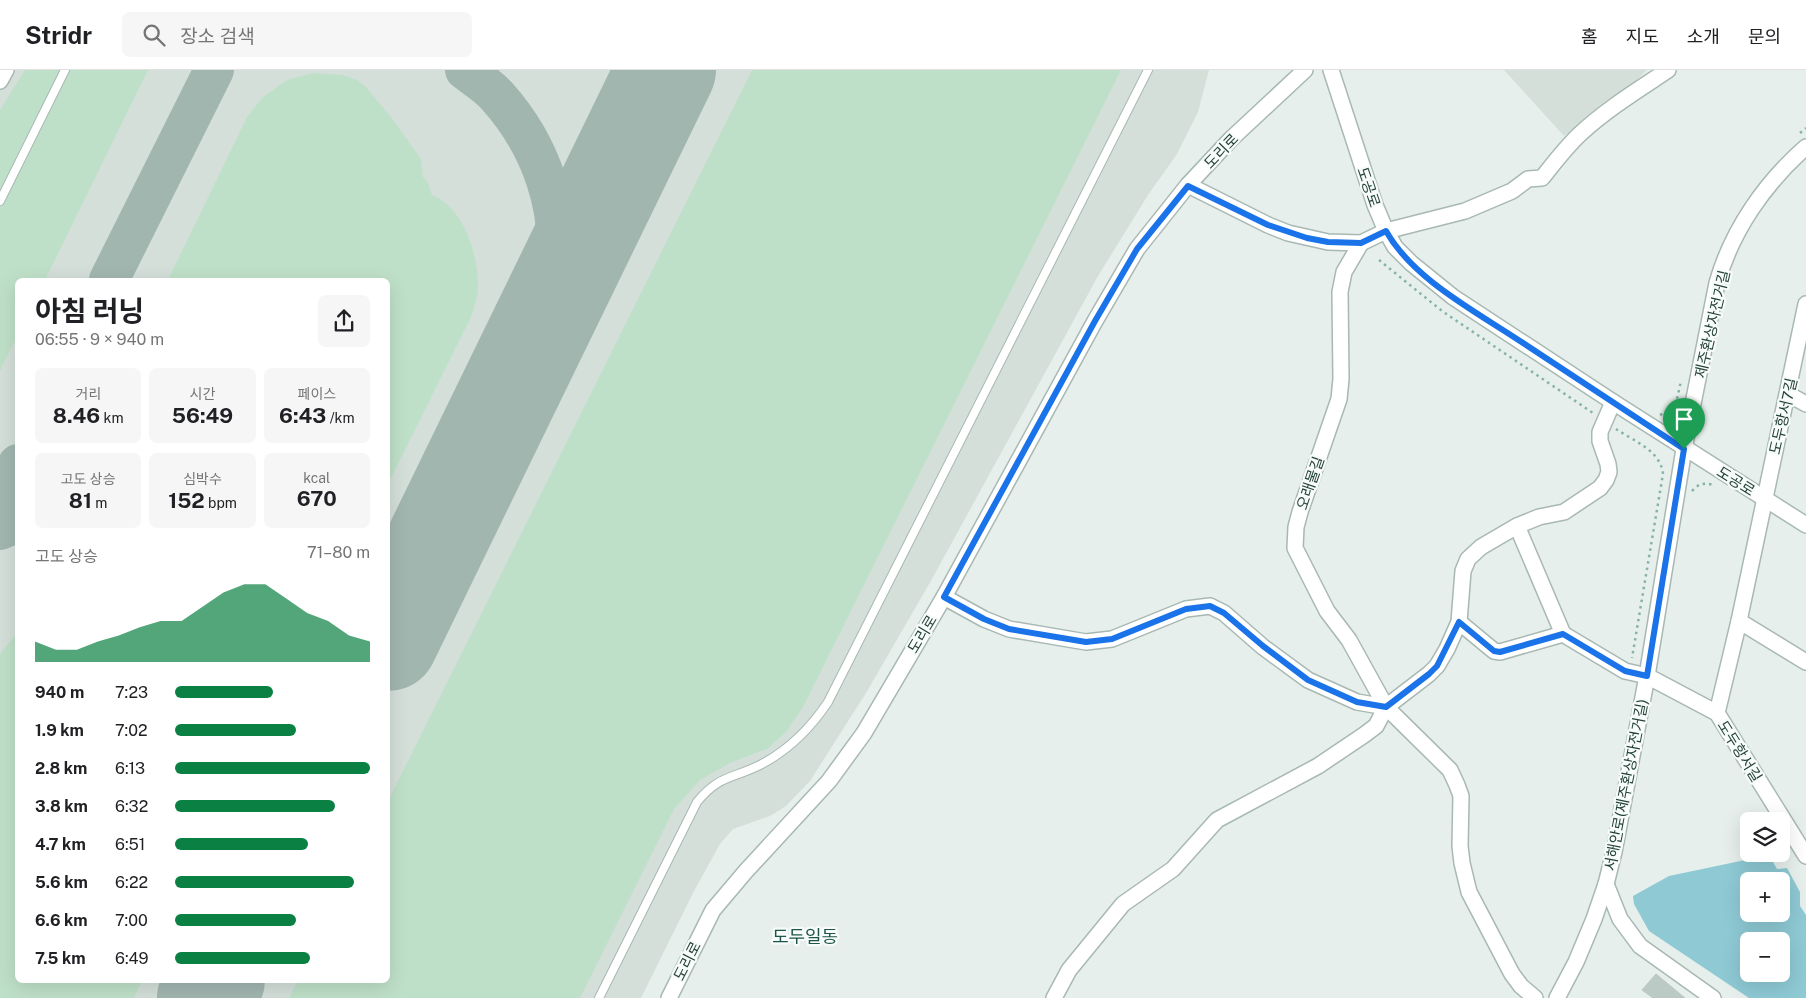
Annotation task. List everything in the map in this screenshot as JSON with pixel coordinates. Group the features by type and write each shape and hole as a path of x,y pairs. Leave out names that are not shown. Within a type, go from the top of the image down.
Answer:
{"street":[{"path":"0,81 6,70"},
{"name":"도리로","path":"669,998 713,910 746,871 829,782 864,733 944,597 1095,321 1137,249 1188,186 1231,139 1304,70"},
{"name":"도공로","path":"1331,70 1375,205 1395,247 1453,297 1684,449 1806,524"},
{"path":"1188,186 1288,233 1328,242 1361,243 1386,231 1465,211 1512,191 1528,179 1542,178 1568,146 1596,120 1616,104 1668,70"},
{"name":"서해안로(제주환상자전거길)","path":"1557,998 1576,962 1606,884 1614,852 1647,676 1684,449 1716,283 1723,262 1739,229 1761,195 1776,176 1806,147"},
{"name":"오래물길","path":"1361,243 1344,272 1340,292 1341,379 1339,399 1300,512 1295,542 1299,557 1319,597 1349,640 1386,707 1450,770 1458,785 1461,796 1460,846 1469,892 1512,974 1521,986 1536,998"},
{"name":"도두항서7길","path":"1764,499 1806,304"},
{"path":"1788,394 1806,404"},
{"path":"1054,998 1069,970 1123,904 1173,869 1217,820 1318,766 1364,735 1376,726 1386,707 1437,666 1459,622 1464,565 1468,559 1480,547 1517,526 1539,517 1564,512 1600,488 1606,480 1609,472 1608,464 1600,441 1600,432 1613,402"},
{"name":"도공로","path":"1717,713 1739,621 1764,499"},
{"path":"1459,622 1494,651 1500,652 1563,634 1517,526"},
{"path":"944,597 984,619 1009,629 1086,642 1112,639 1186,609 1210,606 1224,613 1308,680 1357,702 1386,707"},
{"path":"1739,621 1806,662"},
{"name":"도두항서길","path":"1563,634 1625,671 1647,676 1717,713 1806,856"},
{"path":"1606,884 1620,919 1640,946 1713,998"}],"lane":[{"path":"0,201 65,70"},
{"path":"599,998 697,802 707,790 722,780 757,767 793,743 814,723 828,702 1148,70"}],"path":[{"path":"1379,260 1442,311 1653,453 1660,460 1663,474 1632,661"},
{"path":"1662,413 1669,412 1675,408 1679,392"}],"shaded area":[{"path":"0,70 1209,70 1198,112 1177,154 1148,195 1098,276 932,579 866,693 810,781 786,806 770,816 733,829 720,844 694,891 641,998 0,998"},
{"path":"1504,70 1647,70 1623,93 1564,136"}],"green space":[{"path":"25,70 148,70 46,278 15,278 15,340 0,371 0,110"},
{"path":"752,70 1121,70 803,707 786,732 767,749 732,762 700,780 674,809 580,998 289,998 296,983 390,983 390,797"},
{"path":"313,73 342,75 355,79 365,86 391,117 421,159 423,177 428,183 432,195 443,201 453,210 461,222 476,262 478,291 472,315 390,480 390,278 169,278 247,117 262,98 287,80"},
{"path":"15,635 15,983 141,983 134,998 0,998 0,654"}],"water":[{"path":"1740,861 1773,862 1777,869 1787,868 1789,872 1740,872 1740,922 1790,922 1790,874 1800,892 1800,906 1806,915 1806,998 1749,998 1649,931 1634,904 1633,896 1669,876"}],"building":[{"path":"1656,974 1685,998 1653,998 1642,990"}],"taxiway":[{"path":"110,278 214,70"},
{"path":"465,70 486,85 513,115 537,158 546,180 552,204 556,228 557,253 554,277 532,347"},
{"path":"651,99 656,70"},
{"path":"0,499 15,470"},
{"path":"0,530 15,523"}],"runway":[{"path":"390,637 666,70"},
{"path":"207,998 214,983"}],"district":[{"name":"도두일동","path":"805,936"}],"route":[{"path":"1188,186 1268,225 1307,238 1328,242 1361,243 1386,231 1395,247 1453,297 1684,449 1647,676 1625,671 1563,634 1500,652 1494,651 1459,622 1437,666 1386,707 1357,702 1308,680 1224,613 1210,606 1186,609 1112,639 1086,642 1009,629 984,619 944,597 1095,321 1137,249 1188,186"}]}
